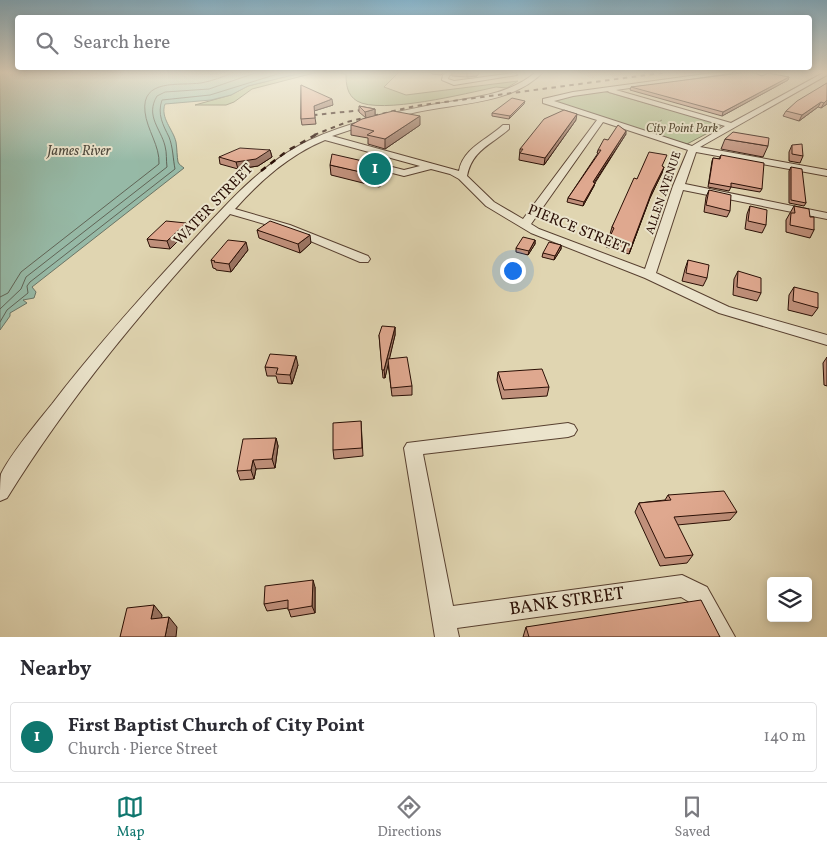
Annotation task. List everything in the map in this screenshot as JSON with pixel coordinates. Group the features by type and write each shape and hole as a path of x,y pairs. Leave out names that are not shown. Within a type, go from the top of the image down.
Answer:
{"street":[{"name":"WATER STREET","path":"0,492 26,450 54,411 159,285 228,210 281,160 325,137 365,123 418,110 465,102"},
{"path":"546,102 693,149 827,174"},
{"path":"650,102 733,126"},
{"name":"ALLEN AVENUE","path":"649,275 678,186 693,149 707,139 776,102"},
{"path":"524,225 601,120"},
{"path":"462,178 463,169 469,156 506,127"},
{"name":"PIERCE STREET","path":"325,137 453,172 490,204 524,225 649,275 724,310 827,340"},
{"path":"366,164 404,173 432,165"},
{"path":"678,186 827,216"},
{"path":"228,210 286,227 364,259"},
{"path":"445,628 413,448 568,430"},
{"name":"BANK STREET","path":"445,628 682,586 698,594 724,637"}],"green space":[{"path":"207,102 234,102 226,105 195,105"},
{"path":"359,102 420,102 384,106 368,105"},
{"name":"City Point Park","path":"641,102 723,125 682,145 552,103"}],"water":[{"name":"James River","path":"0,102 191,102 165,104 164,109 165,119 176,142 178,162 184,168 32,287 36,292 34,298 23,300 27,303 10,313 10,316 0,330"}],"building":[{"path":"301,102 325,102 314,106 315,118 301,119"},
{"path":"507,102 524,102 510,116 492,113"},
{"path":"685,102 742,102 723,112"},
{"path":"796,102 825,102 821,102 802,115 786,111"},
{"path":"359,106 375,109 365,112"},
{"path":"564,110 577,114 545,158 520,153 523,149 520,149 544,119"},
{"path":"393,111 420,116 385,139 367,135 374,131 351,125 362,119"},
{"path":"618,125 626,131 593,182 595,183 584,202 568,198 601,150 598,150 604,139 608,140"},
{"path":"733,132 769,138 768,146 725,139"},
{"path":"802,144 803,156 792,154 792,145"},
{"path":"240,148 270,150 256,159 236,162 219,157"},
{"path":"649,152 667,155 662,166 664,167 652,191 631,247 608,241 614,228 612,227 634,178 637,179"},
{"path":"332,154 389,167 378,176 330,165"},
{"path":"721,155 764,163 762,189 731,183 731,187 709,183 713,158 720,159"},
{"path":"791,167 802,169 806,203 791,200"},
{"path":"709,190 731,195 730,211 706,205"},
{"path":"750,206 767,210 766,225 748,221"},
{"path":"794,206 809,209 810,217 814,217 814,230 790,225 791,213 795,213"},
{"path":"166,221 186,223 167,241 147,239"},
{"path":"270,221 310,235 298,244 257,230"},
{"path":"523,237 535,240 529,251 516,248"},
{"path":"228,240 246,242 229,264 211,260"},
{"path":"549,242 561,245 555,256 543,253"},
{"path":"688,260 709,265 707,278 686,273"},
{"path":"738,271 761,278 761,293 737,287"},
{"path":"794,287 818,293 818,308 793,301"},
{"path":"382,326 395,327 384,370 382,370 379,335"},
{"path":"270,354 296,356 290,375 276,374 278,368 265,367"},
{"path":"407,357 412,386 391,388 388,359"},
{"path":"542,369 549,387 504,390 498,372"},
{"path":"361,421 362,448 333,450 333,423"},
{"path":"276,438 272,459 253,460 251,470 237,471 243,439"},
{"path":"724,491 737,512 674,517 693,555 665,558 639,503 671,500 668,495"},
{"path":"313,580 312,606 288,610 288,600 264,604 265,586"},
{"path":"701,600 720,637 529,637 526,627"},
{"path":"154,605 151,619 169,617 165,637 120,637 127,608"}],"railway":[{"path":"314,135 347,122 415,106 447,102"},
{"path":"304,116 373,109"},
{"path":"261,171 287,151 317,134"}],"place":[{"name":"First Baptist Church of City Point","path":"375,169"}]}
